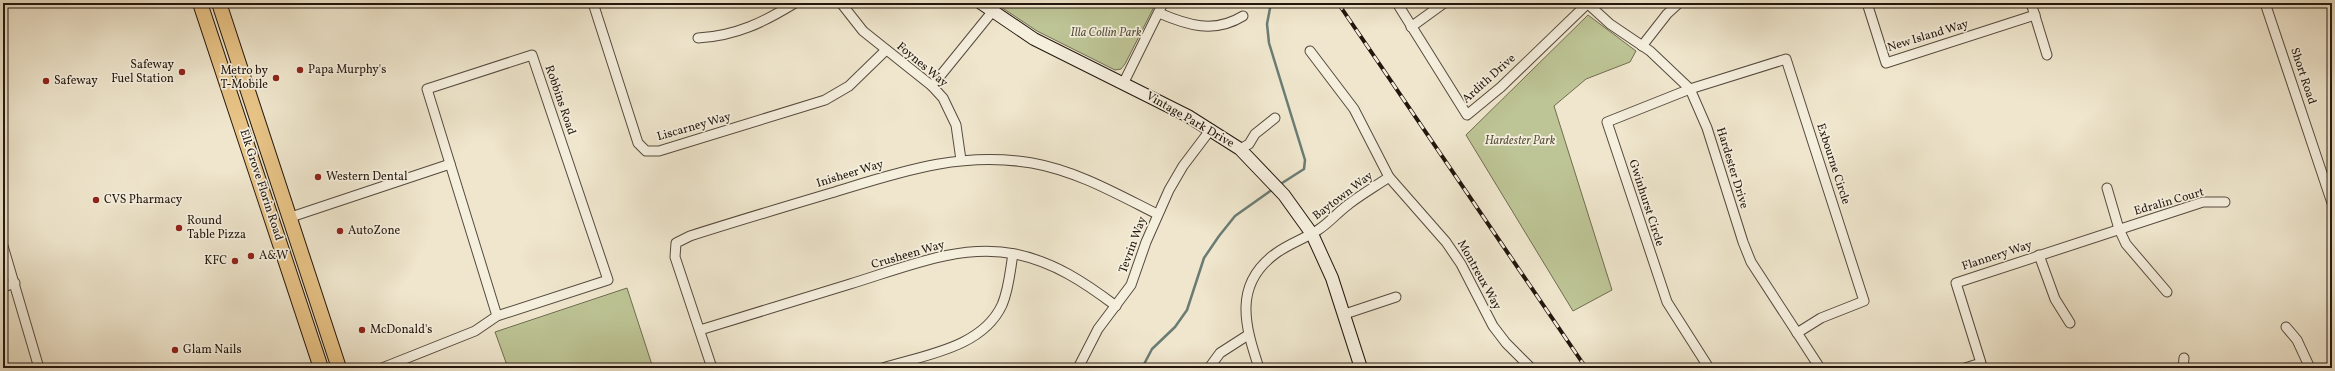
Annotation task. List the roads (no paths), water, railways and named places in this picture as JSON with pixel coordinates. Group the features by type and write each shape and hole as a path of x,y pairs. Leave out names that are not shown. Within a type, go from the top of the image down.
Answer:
{"main road":[{"name":"Elk Grove Florin Road","path":"200,3 321,368"},
{"name":"Elk Grove Florin Road","path":"219,3 260,129 291,217 339,368"},
{"path":"234,103 240,106 250,122 260,129"}],"street":[{"name":"Liscarney Way","path":"593,3 638,142 646,151 660,151 825,100 849,86 886,50"},
{"path":"698,38 730,34 751,28 795,3"},
{"name":"Foynes Way","path":"842,3 863,31 932,86 943,98 956,125 961,160"},
{"name":"Vintage Park Drive","path":"981,3 992,12 1034,39 1211,129 1240,149 1273,182 1312,234 1332,278 1345,314 1361,368"},
{"path":"1123,84 1163,3"},
{"name":"Ardith Drive","path":"1397,3 1467,115 1501,87 1588,3"},
{"path":"1411,27 1444,3"},
{"name":"Hardester Drive","path":"1588,3 1610,24 1664,63 1690,89 1707,128 1743,242 1751,262 1820,368"},
{"path":"1642,46 1667,14 1679,3"},
{"name":"New Island Way","path":"1867,3 1886,63 2034,16"},
{"path":"2031,3 2047,55"},
{"name":"Short Road","path":"2265,3 2332,203"},
{"path":"932,86 992,12"},
{"path":"1159,13 1184,23 1201,27 1228,24 1242,16"},
{"name":"Montreux Way","path":"1310,51 1354,109 1389,177 1446,242 1461,264 1493,326 1506,343 1531,368"},
{"name":"Robbins Road","path":"382,368 475,331 497,316 608,280 532,55 427,89 497,316"},
{"name":"Exbourne Circle","path":"1690,89 1786,59 1864,301 1821,318 1798,333"},
{"name":"Gwinhurst Circle","path":"1690,89 1607,122 1667,302 1709,368"},
{"path":"1240,149 1249,144 1255,134 1275,118"},
{"name":"Tevrin Way","path":"1078,368 1098,329 1133,281 1157,214 1183,166 1211,129"},
{"name":"Inisheer Way","path":"712,368 675,257 676,242 690,236 915,167 961,160 995,159 1051,168 1096,184 1157,214"},
{"path":"291,217 450,164"},
{"name":"Baytown Way","path":"1258,368 1248,335 1245,308 1249,290 1257,274 1276,254 1312,234 1349,204 1389,177"},
{"path":"2106,188 2119,229 2131,251 2167,292"},
{"name":"Edralin Court","path":"2119,229 2203,202 2225,202"},
{"name":"Flannery Way","path":"1965,368 1981,362 1956,283 2119,229"},
{"path":"3,246 40,368"},
{"name":"Crusheen Way","path":"700,330 940,257 977,252 1013,254 1058,268 1082,282 1116,306"},
{"path":"883,368 964,342 980,333 993,320 1002,305 1013,254"},
{"path":"2039,255 2055,299 2070,323"},
{"path":"3,287 15,283"},
{"path":"1345,314 1396,297"},
{"path":"2286,327 2297,340 2310,368"},
{"path":"1208,368 1220,354 1248,335"},
{"path":"2183,368 2184,358"}],"waterway":[{"path":"1271,3 1267,24 1269,43 1305,160 1304,169 1279,185"},
{"path":"1142,368 1152,349 1175,327 1187,310 1204,258 1219,236 1235,216 1273,189"}],"railway":[{"path":"1338,3 1586,368"}],"place":[{"name":"Papa Murphy's","path":"300,70"},
{"name":"Safeway Fuel Station","path":"182,72"},
{"name":"Metro by T-Mobile","path":"276,78"},
{"name":"Safeway","path":"46,81"},
{"name":"Western Dental","path":"318,177"},
{"name":"CVS Pharmacy","path":"96,200"},
{"name":"Round Table Pizza","path":"179,228"},
{"name":"AutoZone","path":"340,231"},
{"name":"A&W","path":"251,256"},
{"name":"KFC","path":"235,261"},
{"name":"McDonald's","path":"362,330"},
{"name":"Glam Nails","path":"175,350"}],"park label":[{"name":"Illa Collin Park","path":"1106,33"},
{"name":"Hardester Park","path":"1520,141"}]}
